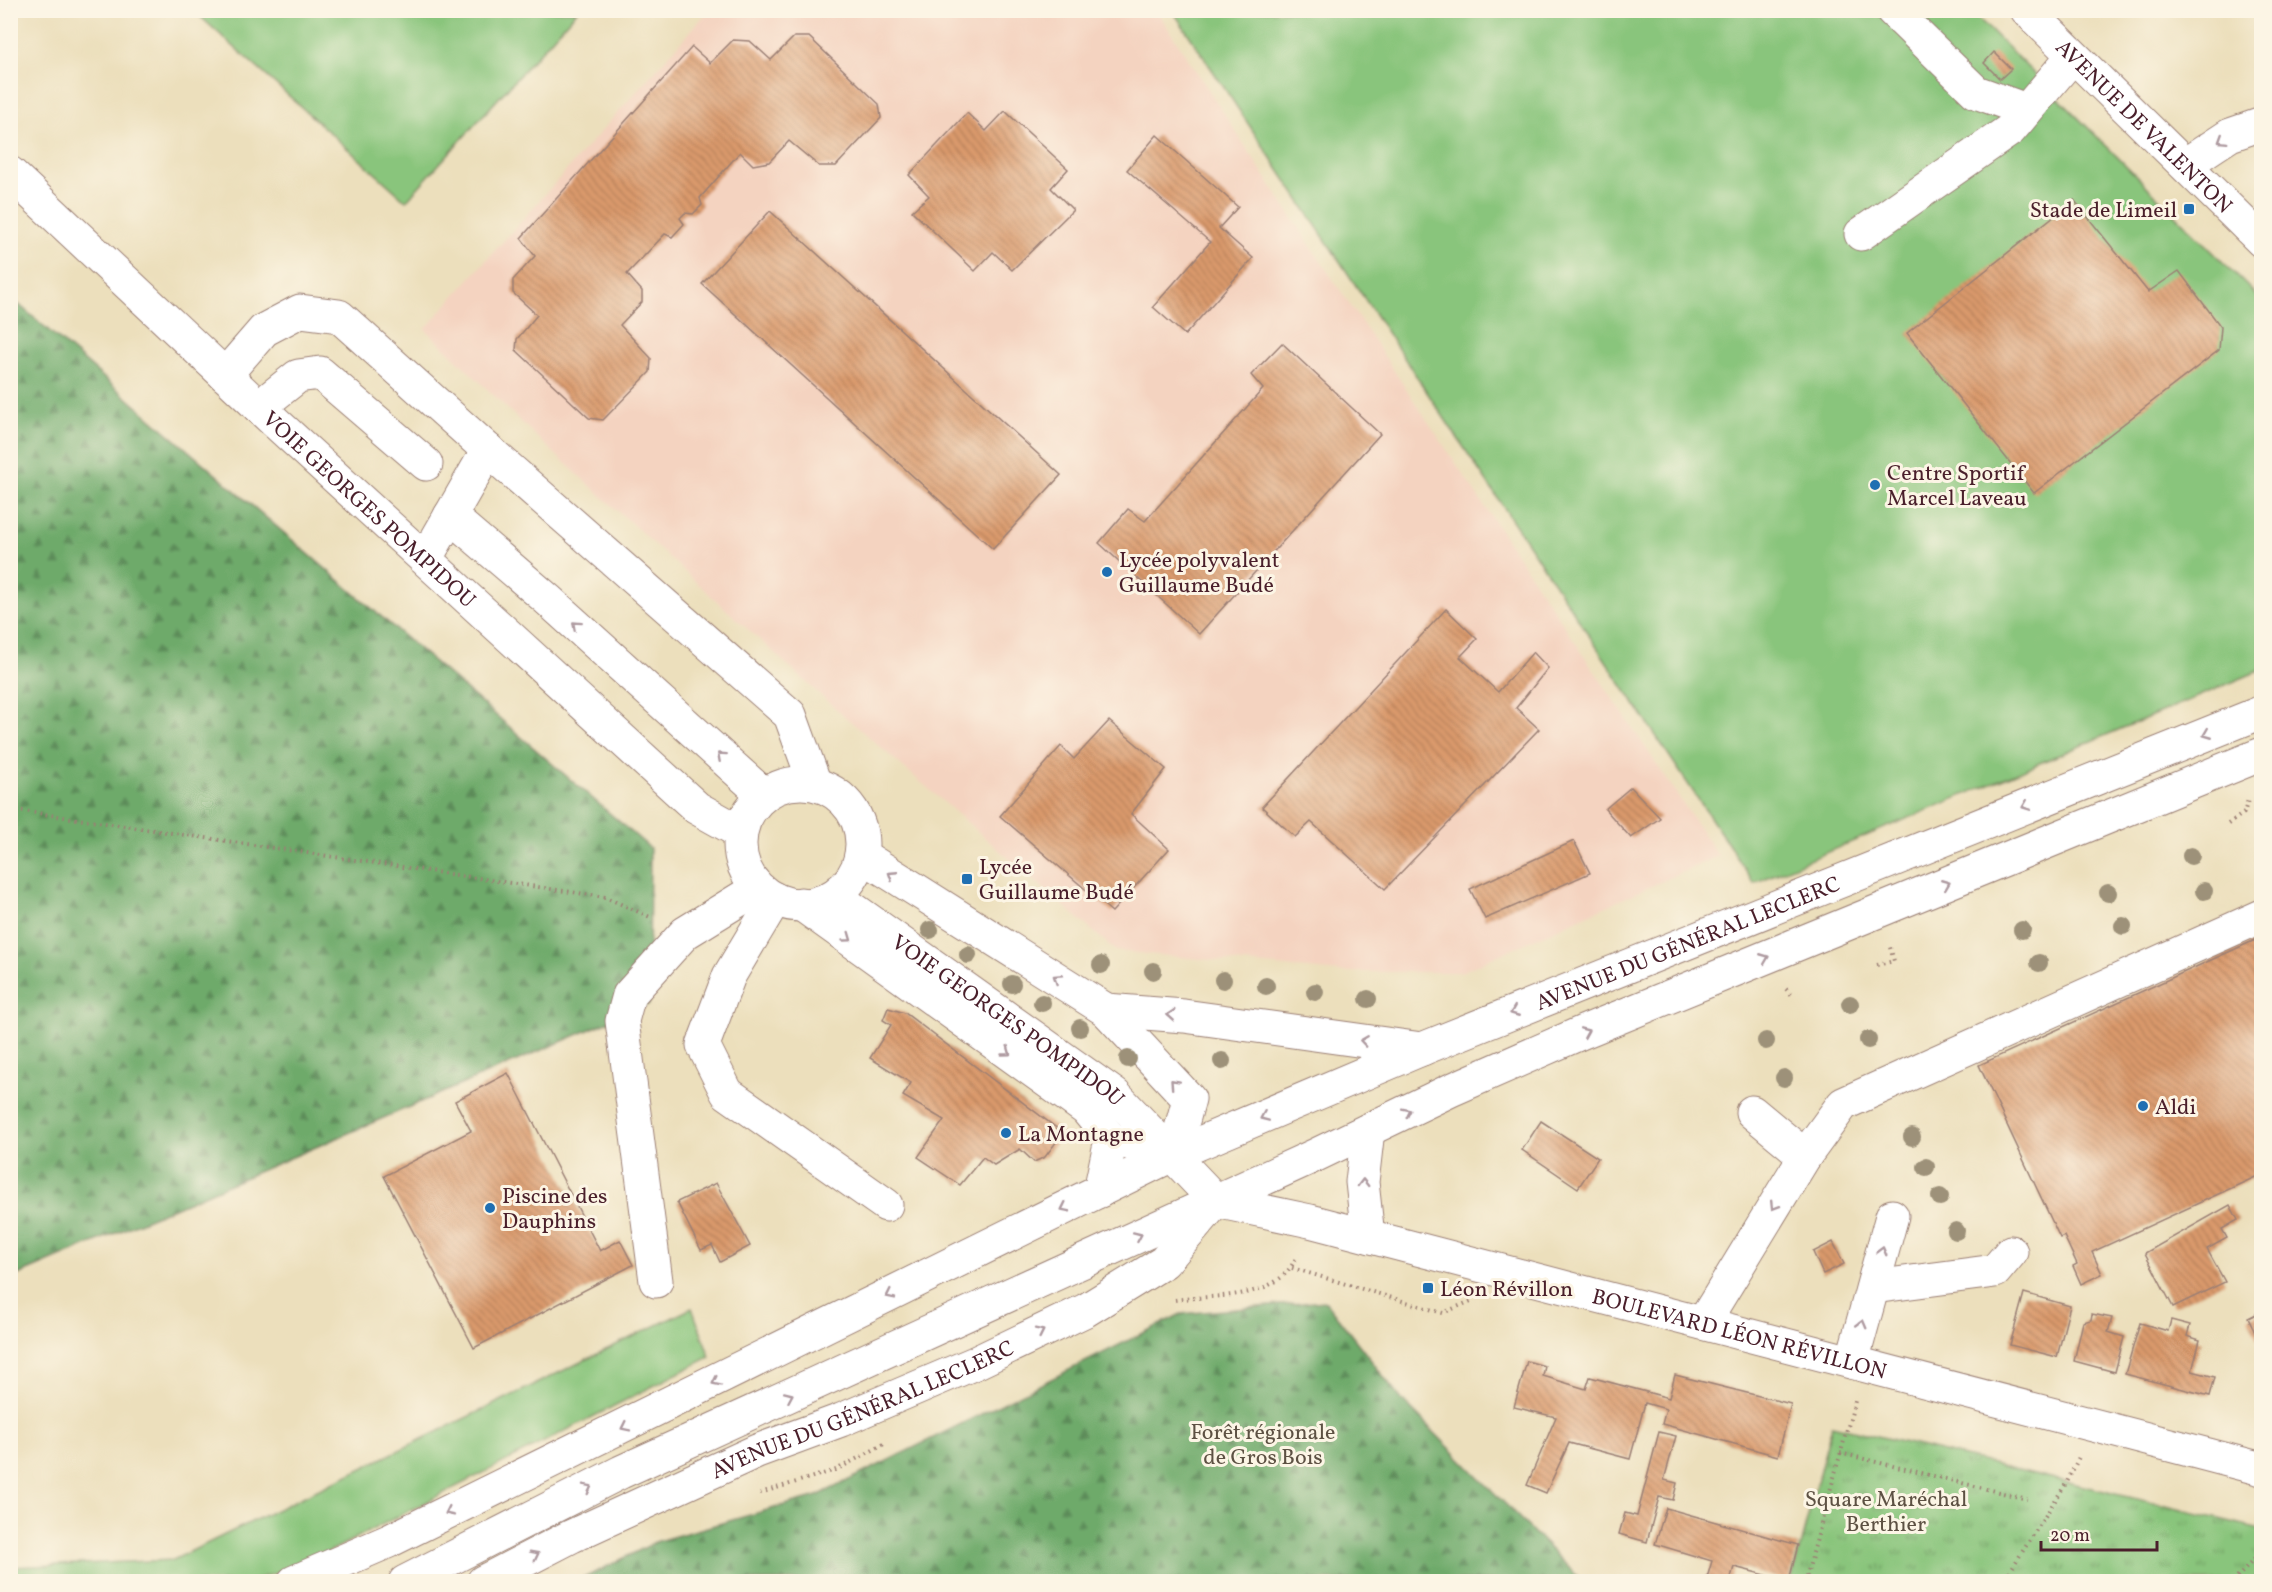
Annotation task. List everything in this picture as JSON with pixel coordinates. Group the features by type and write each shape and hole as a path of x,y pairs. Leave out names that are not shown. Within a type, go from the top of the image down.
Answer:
{"main road":[{"path":"1892,10 1977,92 2026,110"},
{"name":"AVENUE DE VALENTON","path":"2027,10 2072,57 2186,164 2262,241"},
{"path":"1861,234 2010,130 2072,57"},
{"path":"2186,164 2230,135 2262,124"},
{"name":"VOIE GEORGES POMPIDOU","path":"10,173 259,407 697,808 740,832"},
{"path":"225,375 264,330 300,311 339,316 790,715 815,784"},
{"path":"259,407 298,376 320,373 426,464"},
{"path":"426,558 488,450"},
{"path":"450,516 547,599 764,795"},
{"name":"AVENUE DU GÉNÉRAL LECLERC","path":"294,1581 389,1541 1174,1154 1422,1049 2262,712"},
{"name":"AVENUE DU GÉNÉRAL LECLERC","path":"483,1581 572,1536 757,1451 841,1420 975,1363 1086,1310 1164,1262 1216,1201 1368,1130 1583,1032 2262,754"},
{"path":"405,1581 621,1472 1216,1201 1174,1154 1111,1139 1086,1108 778,897 746,871 739,852 740,832 750,809 764,795 790,782 815,784 834,792 848,805 858,822 861,855 853,876 835,896 810,904 778,897 685,933 629,995 622,1022 656,1281"},
{"path":"861,855 1106,1010 1189,1099 1174,1154"},
{"name":"VOIE GEORGES POMPIDOU","path":"835,896 1115,1095 1174,1154"},
{"path":"778,897 729,976 703,1045 727,1093 886,1205"},
{"path":"1703,1323 1804,1156 1843,1104 2262,916"},
{"path":"1106,1010 1184,1016 1422,1049"},
{"path":"1752,1112 1804,1156"},
{"path":"1368,1130 1362,1182 1368,1236"},
{"path":"1100,1191 1111,1139"},
{"name":"BOULEVARD LÉON RÉVILLON","path":"1216,1201 1368,1236 2262,1469"},
{"path":"1858,1364 1873,1287 1892,1216"},
{"path":"1873,1287 1995,1271 2011,1252"}],"path":[{"path":"10,809 606,897 685,933"},
{"path":"1805,1581 1840,1453 1858,1364"},
{"path":"2003,1581 2067,1482 2084,1446 2089,1424"},
{"path":"1840,1453 2027,1499"},
{"path":"2233,1581 2262,1551"}],"shaded area":[{"name":"Lycée polyvalent Guillaume Budé","path":"715,11 1157,11 1308,242 1718,856 1461,972 1340,972 1116,951 827,701 543,443 425,329 702,18"}],"green space":[{"path":"194,11 577,11 406,201"},
{"name":"Centre Sportif Marcel Laveau","path":"1173,11 1971,11 2261,300 2261,670 1754,883"},
{"path":"10,297 650,848 649,1004 11,1278"},
{"name":"Forêt régionale de Gros Bois","path":"1325,1301 1402,1400 1582,1581 578,1581 658,1541 817,1496 1181,1314"},
{"path":"692,1308 710,1357 303,1565 247,1582 11,1581 10,1567 173,1560"},
{"name":"Square Maréchal Berthier","path":"1832,1425 2261,1529 2261,1571 2251,1582 1791,1581"}],"building":[{"path":"794,37 809,37 879,104 881,118 836,166 819,166 789,141 769,162 753,165 740,152 700,198 702,205 693,214 685,213 680,218 684,224 672,237 665,234 627,274 642,291 642,302 620,325 651,358 650,372 603,420 589,418 516,350 517,339 537,315 513,293 513,280 535,256 521,238 692,47 710,63 733,40 750,41 771,60"},
{"path":"1994,52 2011,69 2000,79 1984,63"},
{"path":"1005,111 1068,169 1051,188 1073,210 1012,270 993,252 975,271 912,211 929,196 909,175 967,113 986,131"},
{"path":"1157,135 1238,207 1219,228 1253,258 1185,335 1153,307 1210,242 1127,170"},
{"path":"2074,200 2148,292 2179,271 2221,327 2219,350 2034,493 1907,333"},
{"path":"770,211 1061,475 993,549 702,284"},
{"path":"1282,343 1380,434 1199,634 1099,543 1128,509 1145,521 1263,389 1251,375"},
{"path":"1446,609 1477,639 1460,657 1498,692 1533,652 1548,668 1516,708 1539,729 1385,889 1311,822 1295,837 1262,807"},
{"path":"1109,721 1166,769 1131,814 1169,849 1112,912 1000,816 1061,746 1074,759"},
{"path":"1631,787 1660,818 1631,838 1605,809"},
{"path":"1574,841 1590,873 1485,919 1470,889"},
{"name":"Aldi","path":"2262,937 2262,1174 2092,1252 2102,1274 2081,1284 2073,1266 2077,1264 2064,1236 2060,1238 1979,1065"},
{"path":"888,1008 905,1013 1063,1133 1045,1157 1034,1162 1020,1149 994,1165 983,1157 960,1185 918,1157 944,1120 903,1096 911,1083 870,1058 891,1025 883,1020"},
{"name":"Piscine des Dauphins","path":"508,1073 600,1251 620,1240 633,1265 474,1348 384,1176 471,1131 455,1101"},
{"path":"1541,1121 1598,1158 1578,1188 1522,1150"},
{"path":"716,1183 750,1246 720,1262 712,1245 701,1250 677,1202"},
{"path":"2230,1205 2238,1220 2222,1229 2227,1238 2207,1249 2225,1282 2173,1307 2145,1253"},
{"path":"1833,1242 1844,1264 1823,1274 1813,1252"},
{"path":"2024,1293 2070,1306 2057,1357 2010,1345"},
{"path":"2262,1311 2262,1347 2248,1318"},
{"path":"2092,1314 2112,1318 2108,1332 2124,1337 2115,1372 2074,1361 2083,1322 2091,1320"},
{"path":"2171,1320 2190,1325 2187,1336 2200,1340 2192,1371 2215,1377 2210,1396 2125,1374 2140,1323 2168,1331"},
{"path":"1527,1361 1545,1366 1543,1376 1586,1389 1590,1377 1669,1398 1675,1375 1791,1404 1778,1456 1662,1424 1666,1409 1645,1403 1630,1459 1569,1443 1546,1493 1527,1485 1556,1417 1514,1407"},
{"path":"1659,1432 1676,1436 1664,1480 1677,1483 1673,1500 1659,1497 1647,1542 1619,1534 1625,1513 1637,1516"},
{"path":"1666,1508 1798,1545 1789,1581 1734,1567 1730,1581 1709,1581 1707,1578 1712,1561 1655,1544"}],"place":[{"name":"Stade de Limeil","path":"2189,209"},
{"name":"Centre Sportif Marcel Laveau","path":"1875,485"},
{"name":"Lycée polyvalent Guillaume Budé","path":"1107,572"},
{"name":"Lycée Guillaume Budé","path":"967,879"},
{"name":"Aldi","path":"2143,1106"},
{"name":"La Montagne","path":"1006,1133"},
{"name":"Piscine des Dauphins","path":"490,1208"},
{"name":"Léon Révillon","path":"1428,1288"}]}
